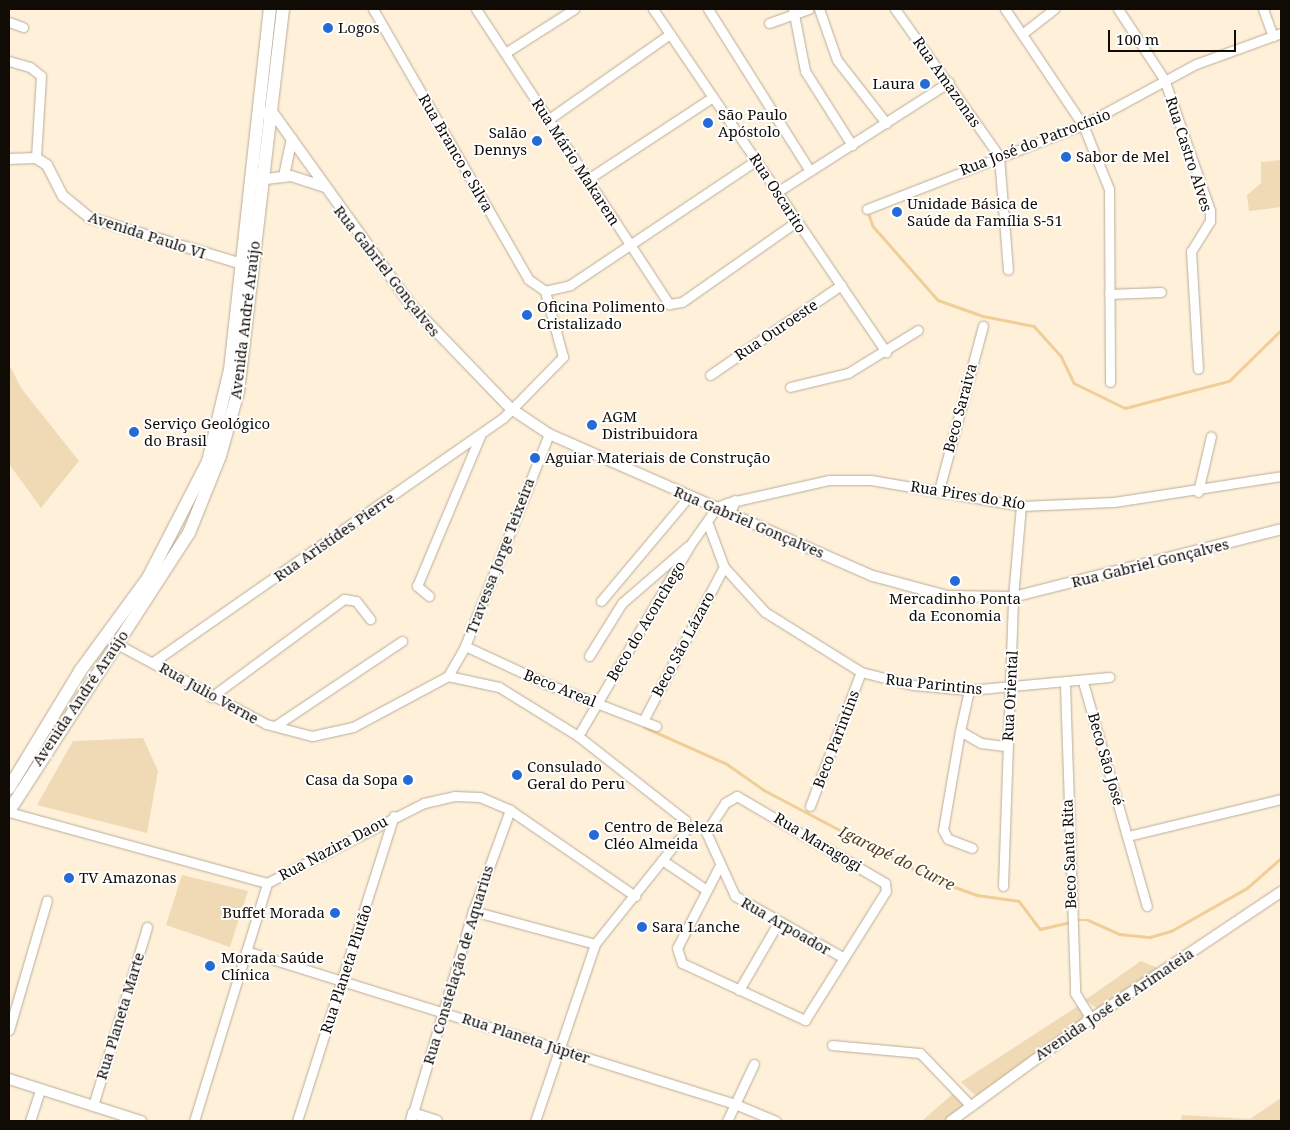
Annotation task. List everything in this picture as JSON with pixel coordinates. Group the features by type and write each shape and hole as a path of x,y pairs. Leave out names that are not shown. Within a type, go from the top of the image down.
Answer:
{"main road":[{"name":"Avenida André Araújo","path":"9,811 189,533 217,464 238,392 247,266 249,180 270,9"},
{"name":"Avenida André Araújo","path":"9,788 80,671 148,578 198,486 230,370 273,114 282,9"}],"street":[{"name":"Rua Branco e Silva","path":"373,9 528,279 545,291"},
{"name":"Rua Mário Makarem","path":"476,9 588,179 663,299 669,304 682,302 796,222"},
{"path":"505,53 574,9"},
{"name":"Rua Oscarito","path":"653,9 886,352"},
{"path":"708,9 810,171"},
{"path":"769,23 794,11 809,9"},
{"path":"819,9 837,60 886,123"},
{"name":"Rua Amazonas","path":"895,9 949,82 999,156"},
{"path":"1005,9 1083,126 1110,189 1110,382"},
{"path":"1022,34 1054,9"},
{"name":"Rua Castro Alves","path":"1118,9 1164,80 1211,215 1191,252 1198,369"},
{"path":"1263,9 1277,34"},
{"path":"794,11 805,71 852,145"},
{"path":"9,22 23,27"},
{"path":"549,119 670,34"},
{"name":"Rua José do Patrocínio","path":"867,209 999,156 1083,126 1164,80 1277,34"},
{"path":"9,61 30,67 41,79 36,158 9,159"},
{"path":"777,192 949,82"},
{"path":"588,179 713,97"},
{"path":"258,112 273,114"},
{"name":"Rua Gabriel Gonçalves","path":"273,114 410,304 510,408 549,434 689,496 908,588 947,596 1013,597 1281,529"},
{"path":"284,176 292,139"},
{"path":"999,156 1008,270"},
{"name":"Avenida Paulo VI","path":"36,158 47,166 63,196 83,215 247,266"},
{"path":"545,291 570,285 757,160"},
{"path":"249,180 284,176 324,187"},
{"name":"Rua Ouroeste","path":"710,375 841,285"},
{"name":"Rua Aristídes Pierre","path":"153,662 480,436 510,408 563,357 545,291"},
{"path":"1109,294 1161,292"},
{"name":"Beco Saraiva","path":"939,490 982,326"},
{"path":"790,387 848,373 886,352 918,330"},
{"name":"Travessa Jorge Teixeira","path":"448,676 465,646 549,434"},
{"path":"429,596 417,586 480,436"},
{"path":"1198,492 1210,436"},
{"name":"Rua Pires do Río","path":"717,507 735,501 829,480 871,480 939,490 1021,506 1198,492 1281,476"},
{"path":"601,601 689,496"},
{"path":"730,513 735,501"},
{"name":"Rua Oriental","path":"1004,886 1007,746 1012,689 1013,597 1021,506"},
{"name":"Beco do Aconchego","path":"578,736 690,545 708,524 717,507"},
{"name":"Rua Parintins","path":"708,524 724,567 771,617 861,672 895,682 969,690 1065,685 1109,678"},
{"path":"589,656 622,603 690,545"},
{"name":"Beco São Lázaro","path":"643,721 724,567"},
{"path":"210,697 344,599 356,601 370,619"},
{"path":"274,726 402,641"},
{"name":"Rua Julio Verne","path":"117,644 153,662 210,697 274,726 312,736 334,732 448,676"},
{"name":"Beco Areal","path":"465,646 597,703 656,726"},
{"name":"Beco Parintins","path":"810,806 861,672"},
{"path":"448,676 499,687 578,736 685,820 687,830 595,944 557,1048 535,1121"},
{"name":"Beco São José","path":"1083,682 1147,906"},
{"name":"Beco Santa Rita","path":"1065,685 1076,992 1091,1019"},
{"path":"969,690 943,830 948,839 972,848"},
{"path":"960,732 981,742 1007,746"},
{"name":"Rua Nazira Daou","path":"9,811 267,883 394,816 454,796 480,797 510,810 635,896"},
{"name":"Rua Arpoador","path":"743,797 732,797 707,825 708,839 741,903 844,958"},
{"name":"Rua Maragogi","path":"743,797 885,883 886,891 844,958"},
{"path":"1128,836 1281,799"},
{"name":"Rua Constelação de Aquarius","path":"412,1117 473,911 510,810"},
{"name":"Rua Planeta Plutão","path":"297,1121 343,982 394,816"},
{"path":"662,860 705,889"},
{"path":"720,865 705,889 699,912 676,948 682,963 802,1020 810,1015 844,958"},
{"path":"194,1121 267,883"},
{"name":"Avenida José de Arimateia","path":"951,1121 970,1105 1091,1019 1281,892"},
{"path":"9,1030 47,900"},
{"path":"473,911 595,944"},
{"path":"739,990 778,923"},
{"name":"Rua Planeta Marte","path":"93,1106 147,927"},
{"name":"Rua Planeta Júpter","path":"246,951 735,1104 776,1121"},
{"path":"832,1045 920,1053 970,1105"},
{"path":"727,1121 754,1064"},
{"path":"9,1079 141,1121"},
{"path":"30,1121 40,1090"},
{"path":"412,1117 437,1121"}],"shaded area":[{"path":"1281,160 1281,207 1249,211 1247,195 1261,183 1261,162"},
{"path":"9,364 21,388 79,461 41,508 9,464"},
{"path":"143,738 158,771 147,833 37,805 73,741"},
{"path":"182,875 248,891 230,947 166,925"},
{"path":"1141,961 1158,968 1098,1009 1085,1000"},
{"path":"1078,1006 1087,1019 977,1097 961,1082"},
{"path":"956,1091 968,1103 947,1121 922,1121"},
{"path":"1281,1098 1281,1121 1181,1121 1182,1115 1250,1119"}],"waterway":[{"path":"868,212 873,226 938,300 983,316 1034,326 1061,356 1074,383 1125,408 1229,381 1281,330"},
{"name":"Igarapé do Curre","path":"644,727 727,764 764,790 933,879 977,895 1019,901 1040,929 1071,922"},
{"name":"Igarapé do Curre","path":"1076,920 1088,920 1120,934 1150,937 1171,931 1247,888 1281,858"}],"place":[{"name":"Logos","path":"328,28"},
{"name":"Laura","path":"925,84"},
{"name":"São Paulo Apóstolo","path":"708,123"},
{"name":"Salão Dennys","path":"537,141"},
{"name":"Sabor de Mel","path":"1066,157"},
{"name":"Unidade Básica de Saúde da Família S-51","path":"897,212"},
{"name":"Oficina Polimento Cristalizado","path":"527,315"},
{"name":"AGM Distribuidora","path":"592,425"},
{"name":"Serviço Geológico do Brasil","path":"134,432"},
{"name":"Aguiar Materiais de Construção","path":"535,458"},
{"name":"Mercadinho Ponta da Economia","path":"955,581"},
{"name":"Consulado Geral do Peru","path":"517,775"},
{"name":"Casa da Sopa","path":"408,780"},
{"name":"Centro de Beleza Cléo Almeida","path":"594,835"},
{"name":"TV Amazonas","path":"69,878"},
{"name":"Buffet Morada","path":"335,913"},
{"name":"Sara Lanche","path":"642,927"},
{"name":"Morada Saúde Clínica","path":"210,966"}]}
